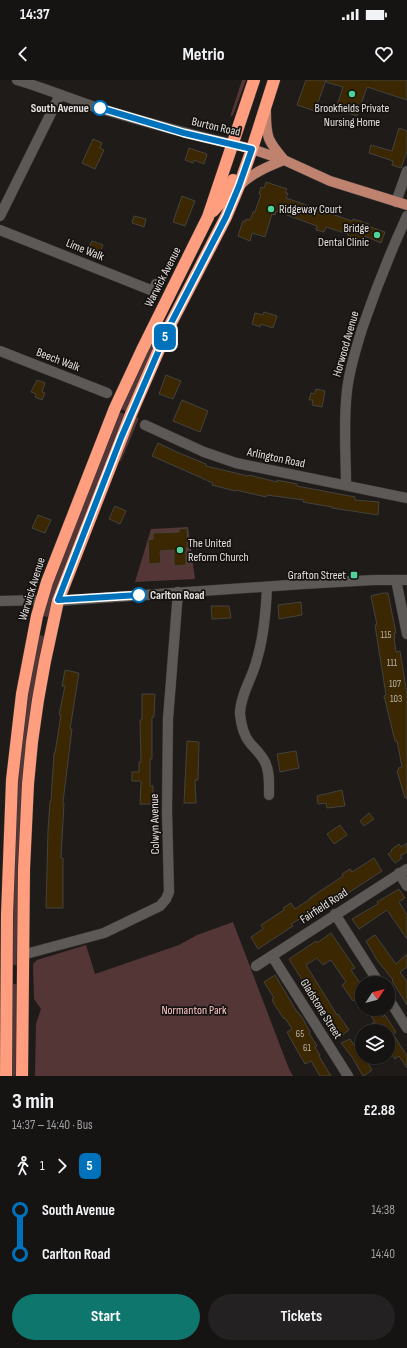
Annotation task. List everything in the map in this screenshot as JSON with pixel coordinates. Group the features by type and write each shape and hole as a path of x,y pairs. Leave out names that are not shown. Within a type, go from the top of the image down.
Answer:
{"highway":[{"name":"Warwick Avenue","path":"6,1076 6,914 12,780 22,694 41,600 49,575 115,408 208,217 254,80"},
{"path":"22,1076 22,955 24,861 28,784 32,742 45,661 58,600 128,420 168,329 226,217 239,186 274,80"},
{"path":"208,217 225,197 240,163 246,154 252,149"}],"main road":[{"path":"239,186 246,179 260,170 284,160 266,134 266,106"},
{"name":"Burton Road","path":"232,144 284,160 330,181 407,205"}],"street":[{"name":"Burton Road","path":"17,80 164,127 232,144"},
{"path":"0,216 60,95"},
{"path":"396,202 407,171"},
{"name":"Horwood Avenue","path":"346,485 345,412 349,376 366,317 407,216"},
{"name":"Lime Walk","path":"0,230 153,291 156,284"},
{"name":"Beech Walk","path":"0,351 107,393"},
{"name":"Arlington Road","path":"146,425 219,458 407,498"},
{"path":"58,600 374,580 407,580"},
{"path":"396,580 407,634"},
{"path":"267,587 266,610 257,660 243,698 240,714 243,731 246,737 256,748 266,764 269,782 268,795"},
{"name":"Colwyn Avenue","path":"22,955 104,933 160,906 166,899 169,892 167,811 168,719 178,592"},
{"path":"0,601 41,600"},
{"path":"403,871 407,886"},
{"name":"Fairfield Road","path":"256,966 403,871"},
{"path":"335,914 375,976"},
{"name":"Gladstone Street","path":"272,956 348,1076"},
{"path":"395,1009 407,1028"}],"green space":[{"path":"242,80 246,80 233,115 230,117"},
{"path":"162,322 165,324 126,411 120,409"},
{"path":"119,412 125,414 56,590 49,617 42,616 50,588"},
{"path":"136,417 139,418 121,461 118,460"},
{"path":"188,527 195,579 135,582 151,529"},
{"path":"38,635 44,636 30,719 18,965 12,965 15,808 23,729"},
{"name":"Normanton Park","path":"233,922 293,1076 35,1076 36,1024 41,1009 34,999 33,964 37,960 86,945 95,974 179,945 197,935"},
{"path":"12,984 17,984 17,1076 11,1076"}],"building":[{"path":"306,80 326,80 315,111 297,105"},
{"path":"326,80 407,80 407,100 367,87 357,116 336,109 343,87 326,82"},
{"path":"399,128 407,131 407,151 401,168 392,165 393,161 369,153 371,145 392,151"},
{"path":"93,139 102,143 100,148 104,150 95,169 82,163"},
{"path":"189,148 207,154 204,164 194,160 193,163 185,160"},
{"path":"266,182 287,189 285,193 288,193 286,198 352,221 353,219 369,224 368,226 385,232 381,243 365,236 364,241 326,227 324,232 316,230 317,226 276,211 275,215 272,214 265,237 252,233 250,241 238,236 243,221 246,221 246,219 250,220 253,212 255,212 261,194 259,194 261,187 264,188"},
{"path":"182,196 195,201 185,226 173,222"},
{"path":"134,216 146,219 144,227 132,223"},
{"path":"92,241 103,245 100,252 89,247"},
{"path":"264,312 277,316 273,328 261,324 260,327 252,324 255,313 263,315"},
{"path":"166,375 181,381 173,399 159,394"},
{"path":"37,380 45,383 42,392 45,393 42,400 35,397 36,394 31,392"},
{"path":"316,389 325,391 322,407 312,405 313,400 309,400 311,393 315,394"},
{"path":"182,400 208,411 200,432 173,421"},
{"path":"158,443 206,464 206,466 248,476 277,482 277,480 297,484 297,486 355,497 355,500 379,502 378,515 332,508 303,502 304,500 267,495 266,497 212,485 213,483 152,456"},
{"path":"115,506 126,511 120,524 109,519"},
{"path":"38,515 51,520 45,533 32,528"},
{"name":"The United Reform Church","path":"187,528 188,547 186,548 186,565 174,566 174,550 160,551 161,563 149,564 148,540 153,539 153,533 179,532 179,529"},
{"path":"388,593 396,633 394,633 394,638 396,652 400,651 407,694 407,798 405,798 397,771 399,770 398,768 402,767 397,741 395,741 384,696 386,695 375,625 377,625 371,596"},
{"path":"301,602 302,615 279,619 278,605"},
{"path":"211,606 229,606 231,618 212,619"},
{"path":"65,670 79,673 70,729 72,729 63,802 61,858 63,858 63,908 46,908 50,801 54,753 61,715 59,715 65,686 62,686"},
{"path":"142,694 155,694 154,717 152,717 152,759 150,759 150,786 153,786 153,804 140,804 141,781 132,781 132,772 139,772 139,762 141,762 140,720 142,720"},
{"path":"187,741 199,742 198,780 195,780 196,803 184,803"},
{"path":"296,751 299,768 280,772 277,754"},
{"path":"342,790 345,806 327,808 326,803 318,804 317,796"},
{"path":"369,813 374,819 364,826 360,821"},
{"path":"340,825 347,835 334,844 327,834"},
{"path":"407,843 407,852 400,856 402,858 395,863 388,854 399,844 401,847"},
{"path":"374,858 382,871 308,919 307,916 304,918 303,917 291,924 293,926 258,949 251,937 263,929 261,925 284,910 283,908 291,903 295,909 343,876 342,874 350,869 352,872"},
{"path":"399,889 405,898 399,902 407,915 407,939 387,910 359,929 352,919 378,904 377,902"},
{"path":"331,933 355,968 351,970 355,976 355,999 353,1001 342,985 346,982 331,960 323,965 317,958 306,965 337,1015 338,1014 349,1030 341,1036 327,1017 326,1018 289,959 316,941 317,943"},
{"path":"375,935 396,964 407,954 407,967 400,972 407,982 407,1005 395,986 395,976 390,976 377,960 366,941"},
{"path":"275,975 297,1012 303,1019 317,1046 315,1047 320,1055 319,1056 331,1076 320,1076 311,1061 305,1064 294,1045 287,1032 292,1029 274,1004 272,999 274,998 264,982"},
{"path":"371,1016 386,1016 391,1024 372,1023 375,1022"},
{"path":"395,1037 407,1056 407,1068 399,1056 395,1059"},
{"path":"350,1039 355,1046 355,1062 352,1057 341,1043"},
{"path":"356,1064 368,1064 372,1070 363,1076"}],"bus line":[{"name":"5","path":"100,108 184,133 252,149 226,217 168,329 121,438 58,600 139,595"}],"place":[{"name":"Brookfields Private Nursing Home","path":"352,94"},
{"name":"South Avenue","path":"100,108"},
{"name":"Ridgeway Court","path":"271,209"},
{"name":"Bridge Dental Clinic","path":"377,235"},
{"name":"The United Reform Church","path":"180,550"},
{"name":"Grafton Street","path":"354,575"},
{"name":"Carlton Road","path":"139,595"}]}
